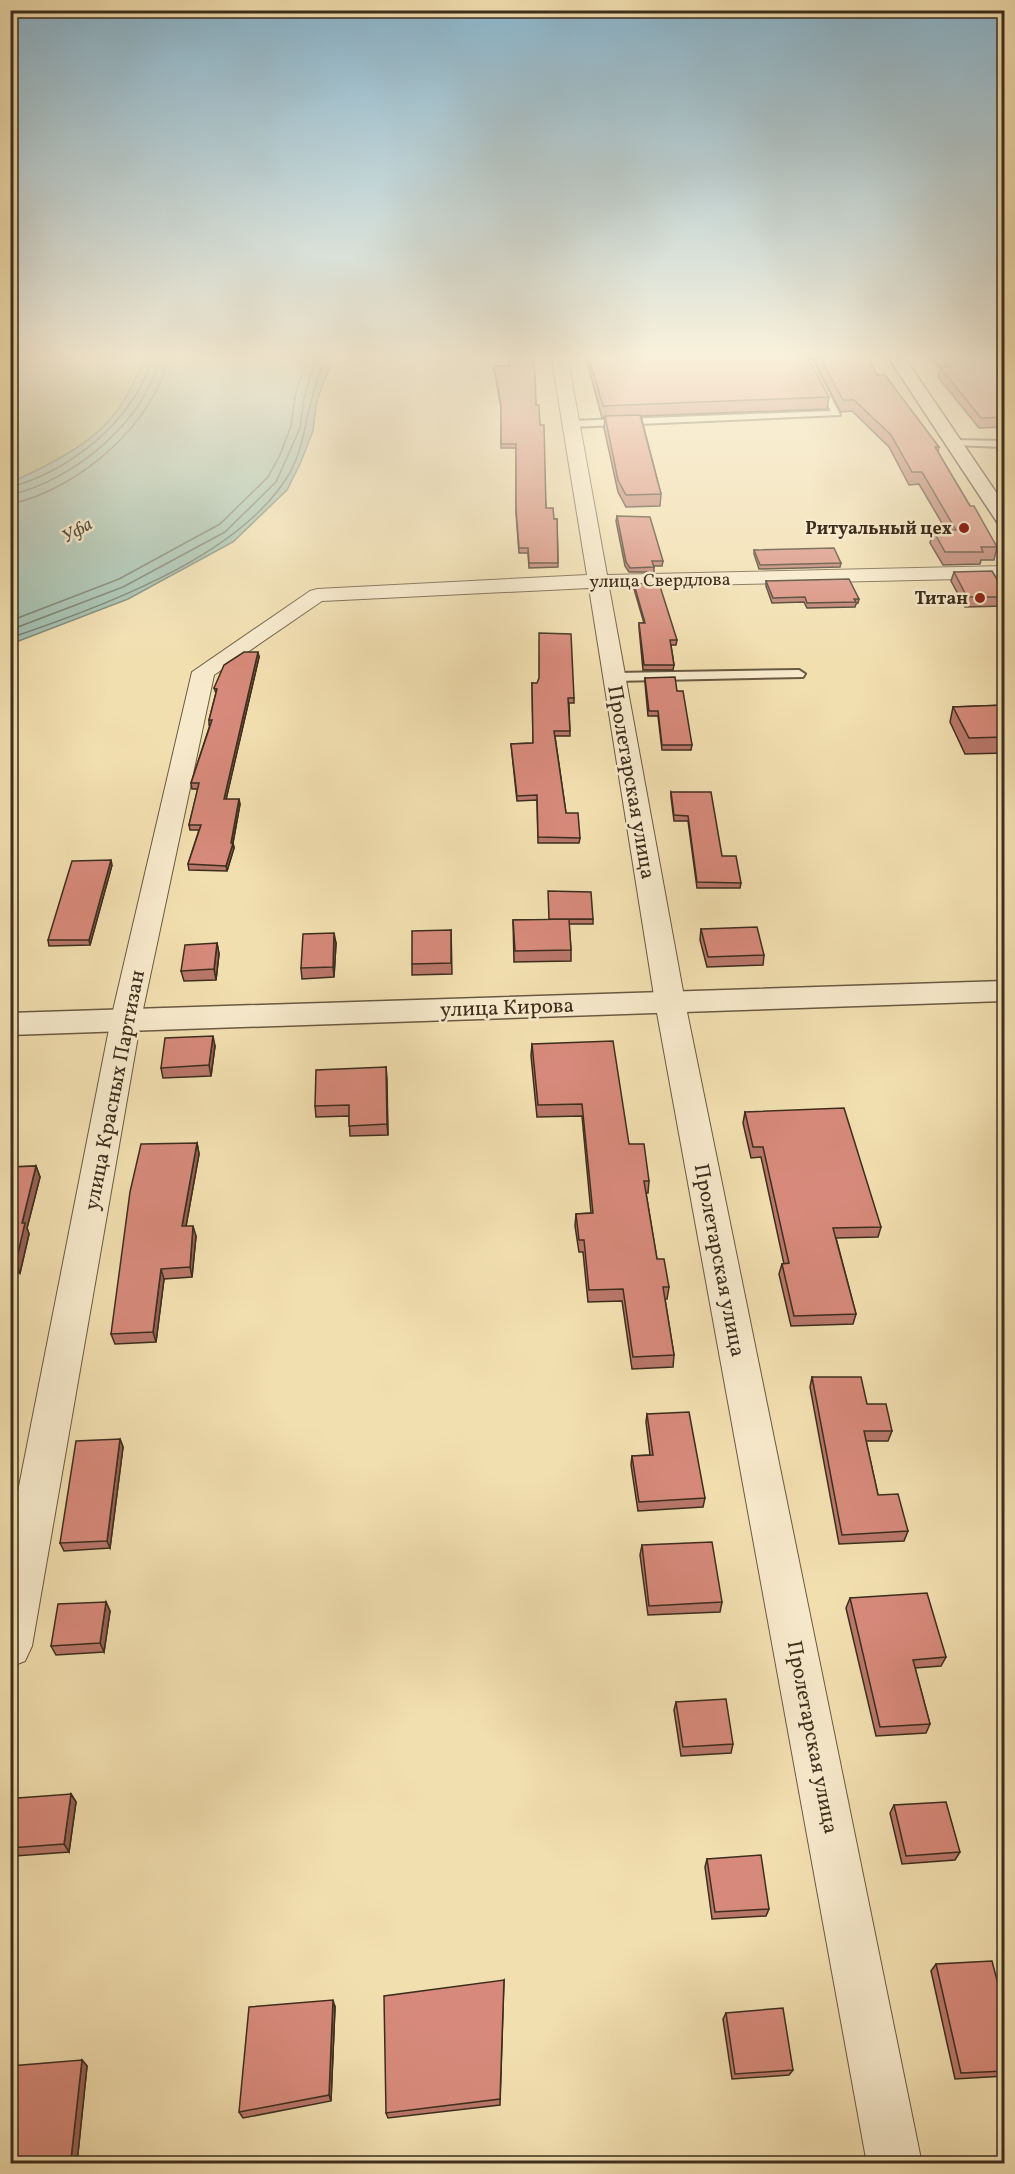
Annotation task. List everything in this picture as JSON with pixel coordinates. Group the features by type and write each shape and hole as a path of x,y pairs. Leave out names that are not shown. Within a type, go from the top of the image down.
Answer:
{"street":[{"name":"Пролетарская улица","path":"576,455 670,1002 895,2163"},
{"path":"964,455 1005,518"},
{"name":"улица Свердлова","path":"316,595 598,581 1005,572"},
{"name":"улица Красных Партизан","path":"10,1646 126,1019 203,672 316,595"},
{"name":"улица Кирова","path":"10,1024 1005,991"}],"lane":[{"path":"614,677 799,674"}],"green space":[{"path":"11,455 65,455 34,472 11,482"}],"water":[{"name":"Уфа","path":"65,455 303,455 287,490 233,542 128,599 11,644 11,482"}],"building":[{"path":"516,455 545,455 546,508 553,508 554,519 557,519 558,563 529,563 528,548 519,548"},
{"path":"613,455 651,455 661,494 626,495 618,480"},
{"path":"903,455 940,455 970,506 974,506 997,547 981,547 983,552 945,552 933,530 956,530 922,472 912,472"},
{"path":"617,516 650,517 663,561 652,561 654,567 630,568 626,562"},
{"path":"834,548 841,563 760,565 754,550"},
{"path":"992,571 1005,592 1005,597 967,597 954,572"},
{"path":"849,579 859,599 854,599 856,602 807,603 805,597 773,598 766,581"},
{"path":"659,583 677,640 670,640 674,665 644,665 639,623 645,623 634,584"},
{"path":"539,633 571,634 574,698 568,698 570,731 554,731 566,813 578,813 580,838 538,837 537,795 517,796 511,744 533,743 532,683 537,683 539,678"},
{"path":"244,652 258,652 224,799 239,799 231,843 233,843 226,866 188,864 201,825 189,825 199,783 191,783 212,720 209,720 217,689 214,688 224,665"},
{"path":"675,677 677,691 683,691 692,745 662,745 658,711 649,711 645,678"},
{"path":"1005,705 1005,737 969,738 953,707"},
{"path":"671,792 711,792 722,856 736,856 741,883 697,882 688,816 674,815"},
{"path":"111,860 89,940 48,940 72,861"},
{"path":"548,891 591,892 593,919 549,919"},
{"path":"569,919 571,950 515,951 513,920"},
{"path":"757,927 764,955 708,957 701,929"},
{"path":"451,930 451,963 412,964 412,931"},
{"path":"334,933 333,967 301,968 303,934"},
{"path":"217,943 214,969 181,971 185,945"},
{"path":"213,1036 209,1065 161,1068 165,1038"},
{"path":"613,1041 629,1144 644,1144 649,1181 644,1181 657,1259 664,1259 669,1287 663,1287 674,1355 633,1357 623,1289 589,1290 584,1240 579,1240 576,1214 593,1213 582,1104 538,1105 532,1044"},
{"path":"386,1067 387,1124 349,1126 349,1105 315,1106 316,1070"},
{"path":"844,1108 881,1227 833,1228 856,1314 794,1316 782,1264 789,1263 763,1147 753,1147 745,1112"},
{"path":"197,1143 182,1226 193,1226 190,1267 161,1269 153,1332 111,1334 130,1192 141,1144"},
{"path":"36,1166 22,1223 25,1223 16,1262 10,1263 10,1167"},
{"path":"812,1377 861,1377 867,1404 886,1404 892,1431 864,1431 878,1495 898,1494 908,1531 842,1535"},
{"path":"689,1412 705,1498 639,1502 632,1456 653,1455 647,1414"},
{"path":"120,1439 107,1541 60,1543 76,1441"},
{"path":"712,1542 722,1602 649,1606 642,1545"},
{"path":"927,1593 946,1657 913,1660 930,1724 880,1727 850,1598"},
{"path":"106,1602 100,1643 51,1646 58,1604"},
{"path":"726,1699 733,1744 683,1747 676,1702"},
{"path":"71,1794 64,1844 10,1848 18,1798"},
{"path":"946,1802 960,1852 906,1856 894,1805"},
{"path":"761,1855 769,1909 715,1912 707,1859"},
{"path":"992,1961 1005,2011 1005,2071 961,2073 936,1964"},
{"path":"504,1980 500,2099 386,2113 384,1996"},
{"path":"333,2000 329,2095 239,2112 249,2007"},
{"path":"783,2008 793,2070 735,2074 726,2013"},
{"path":"82,2060 71,2159 10,2163 10,2066"}],"place":[{"name":"Ритуальный цех","path":"964,528"},
{"name":"Титан","path":"980,598"}]}
